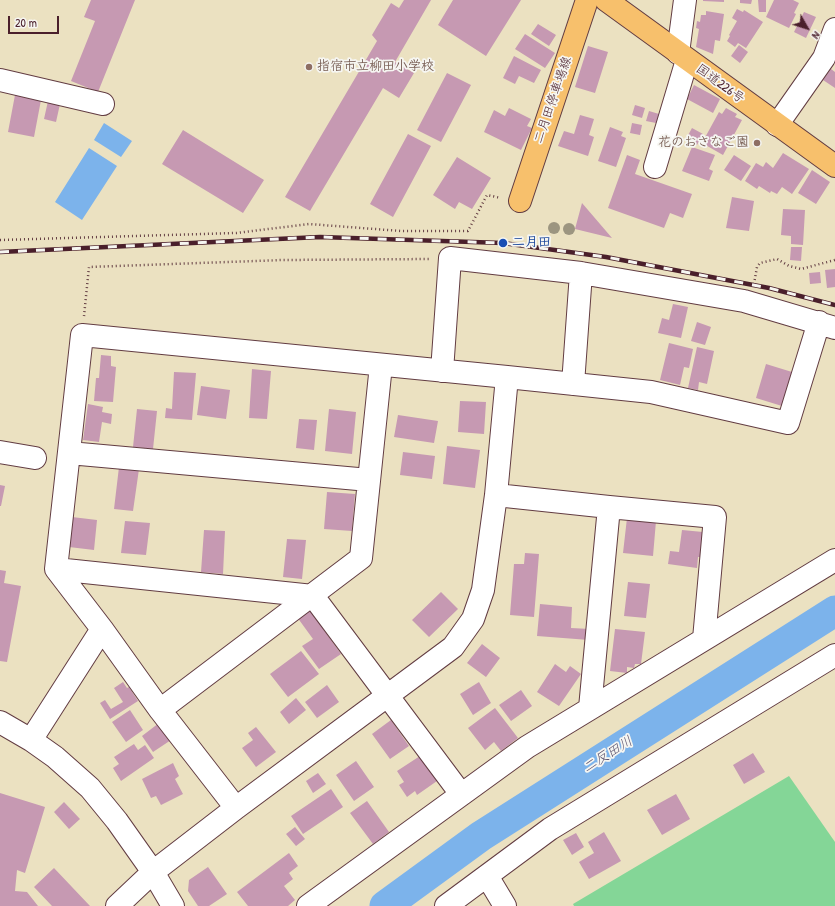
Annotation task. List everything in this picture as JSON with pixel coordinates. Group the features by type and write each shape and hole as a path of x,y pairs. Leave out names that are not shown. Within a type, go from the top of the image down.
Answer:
{"main road":[{"name":"二月田停車場線","path":"520,201 587,0"},
{"name":"国道226号","path":"606,0 682,57 835,166"}],"street":[{"path":"655,166 682,57 685,0"},
{"path":"777,125 824,58 835,29"},
{"path":"0,80 103,104"},
{"path":"236,808 160,710 102,629 56,570 82,335 651,392 788,423 827,325 744,301 581,273 450,258 442,371"},
{"path":"573,384 581,273"},
{"path":"160,710 313,596 361,558 381,365"},
{"path":"117,906 152,872 453,647 473,619 483,590 496,495 507,377"},
{"path":"0,452 35,458"},
{"path":"69,453 369,480"},
{"path":"496,495 716,517 704,639"},
{"path":"590,708 609,507"},
{"path":"308,906 527,747 835,560"},
{"path":"56,570 313,596 461,794"},
{"path":"31,740 102,629"},
{"path":"446,906 550,829 835,655"},
{"path":"0,722 31,740 55,757 90,788 117,821 173,906"},
{"path":"487,876 505,906"}],"path":[{"path":"0,240 236,233 309,224 401,231 468,231 487,195 520,201"},
{"path":"82,335 90,267 283,260 450,258"},
{"path":"744,301 754,285 757,267 760,263 777,259 789,266 801,269 835,260"}],"green space":[{"path":"789,776 835,842 835,906 574,906 573,904"}],"water":[{"path":"104,123 132,141 121,157 94,140"},
{"path":"89,148 117,166 82,220 55,202"}],"building":[{"path":"91,0 135,0 98,92 71,81 95,21 84,17"},
{"path":"404,0 431,0 395,62 414,73 399,98 383,88 310,211 285,197 377,41 372,35 391,3 399,8"},
{"path":"453,0 521,0 486,56 438,25"},
{"path":"724,0 724,2 703,1"},
{"path":"740,0 752,0 751,4 740,3"},
{"path":"758,0 766,0 766,12 759,12"},
{"path":"774,0 793,0 799,3 794,13 796,14 789,28 766,17"},
{"path":"737,9 743,12 744,10 763,22 746,48 738,43 735,47 727,41 737,21 732,18"},
{"path":"706,11 724,14 720,41 715,40 713,54 696,47 699,29 696,28 697,21 700,22 701,15 706,15"},
{"path":"804,12 816,17 806,38 794,32"},
{"path":"538,24 556,35 549,46 531,34"},
{"path":"525,34 555,53 545,68 515,49"},
{"path":"739,45 748,52 740,63 731,56"},
{"path":"588,46 608,52 595,93 575,87"},
{"path":"514,56 541,70 534,83 519,76 515,84 503,78"},
{"path":"831,69 835,72 835,88 823,80"},
{"path":"447,73 471,85 441,142 417,130"},
{"path":"694,85 720,99 713,113 687,99"},
{"path":"15,95 41,100 34,137 8,132"},
{"path":"48,101 60,104 56,122 44,119"},
{"path":"635,105 645,108 642,118 632,115"},
{"path":"509,108 531,119 527,126 532,128 521,150 484,132 494,110 505,116"},
{"path":"726,108 737,114 735,117 742,120 723,155 702,143 719,112 722,114"},
{"path":"649,111 659,114 656,123 646,121"},
{"path":"580,115 594,119 589,135 594,137 588,156 558,146 564,131 574,134"},
{"path":"632,123 642,125 640,135 630,133"},
{"path":"610,127 623,132 621,136 626,138 616,167 598,161"},
{"path":"692,128 703,134 697,145 686,139"},
{"path":"183,130 264,180 243,213 162,164"},
{"path":"408,134 431,146 393,217 370,204"},
{"path":"692,147 715,155 709,169 713,171 709,181 682,171"},
{"path":"783,153 809,169 792,194 782,187 777,194 771,191 770,193 759,186 757,189 745,181 756,163 763,167 766,162 773,168"},
{"path":"627,155 640,160 635,174 692,194 683,218 670,213 664,228 608,208"},
{"path":"734,155 751,166 741,181 724,170"},
{"path":"457,157 491,178 472,209 459,202 455,209 433,195"},
{"path":"812,170 830,182 816,204 798,193"},
{"path":"732,197 754,201 749,231 726,228"},
{"path":"582,203 612,238 575,229"},
{"path":"783,209 805,210 803,245 791,244 791,236 781,235"},
{"path":"791,247 802,247 801,261 790,260"},
{"path":"835,269 835,287 827,288 825,270"},
{"path":"820,272 821,283 810,284 809,273"},
{"path":"673,304 688,307 681,338 658,333 662,318 669,320"},
{"path":"697,322 711,327 705,345 691,341"},
{"path":"669,343 693,349 689,368 684,367 680,385 660,380"},
{"path":"697,347 714,351 707,384 699,382 698,390 688,388"},
{"path":"101,355 111,356 111,366 116,367 113,402 94,401 96,378 99,378"},
{"path":"766,364 792,372 782,406 756,398"},
{"path":"252,369 271,371 267,419 249,418"},
{"path":"174,372 196,373 192,420 165,418 166,408 172,409"},
{"path":"201,386 230,390 226,419 197,415"},
{"path":"460,401 486,402 484,434 458,432"},
{"path":"88,404 103,407 102,412 112,414 111,424 102,422 99,442 83,440"},
{"path":"137,409 157,411 153,449 133,447"},
{"path":"329,409 356,412 352,454 325,451"},
{"path":"398,415 438,421 434,443 394,437"},
{"path":"299,419 317,420 314,450 296,448"},
{"path":"447,446 480,450 475,488 443,484"},
{"path":"403,452 435,456 432,479 400,475"},
{"path":"119,467 139,469 133,511 114,509"},
{"path":"0,485 5,486 1,506 0,506"},
{"path":"327,492 355,494 352,531 324,529"},
{"path":"72,517 97,520 94,550 69,547"},
{"path":"627,518 656,521 653,556 623,553"},
{"path":"125,521 150,523 146,555 121,553"},
{"path":"204,530 225,531 223,574 201,572"},
{"path":"682,530 703,532 701,548 706,549 705,557 698,557 697,568 668,564 670,551 679,552"},
{"path":"287,539 306,540 302,579 283,577"},
{"path":"525,553 539,554 534,617 510,615 514,564 524,564"},
{"path":"0,570 6,571 4,583 21,586 7,662 0,661"},
{"path":"628,582 650,584 646,618 624,616"},
{"path":"441,592 458,609 429,637 412,620"},
{"path":"540,604 572,607 571,628 590,629 589,640 537,636"},
{"path":"309,609 341,654 319,669 302,646 313,639 297,617"},
{"path":"615,629 645,632 641,664 635,664 634,668 627,667 627,673 610,671"},
{"path":"482,644 500,658 486,677 467,663"},
{"path":"301,651 319,674 288,697 270,674"},
{"path":"555,664 566,672 570,666 581,674 559,706 537,692"},
{"path":"123,682 127,688 129,687 138,701 110,719 100,703 105,700 111,709 123,702 114,688"},
{"path":"479,682 491,703 473,715 460,694"},
{"path":"327,685 339,702 317,718 305,702"},
{"path":"521,690 532,706 511,721 499,705"},
{"path":"296,698 306,710 289,724 280,712"},
{"path":"495,708 518,738 501,751 494,742 485,750 468,728"},
{"path":"130,710 143,730 126,742 112,722"},
{"path":"391,720 409,746 390,759 372,734"},
{"path":"159,723 171,740 153,752 142,736"},
{"path":"256,727 276,752 256,767 242,748 253,740 248,733"},
{"path":"134,744 138,750 145,745 154,758 121,781 113,768 119,764 114,757"},
{"path":"753,753 765,772 744,784 733,765"},
{"path":"420,756 437,781 417,795 415,791 407,797 399,785 404,782 397,771"},
{"path":"356,761 374,787 354,801 336,775"},
{"path":"173,763 179,776 175,779 183,794 161,805 156,796 151,798 142,779"},
{"path":"318,773 326,784 313,793 306,781"},
{"path":"331,789 343,807 303,834 291,816"},
{"path":"0,793 45,807 25,873 17,870 15,891 27,892 38,906 0,906"},
{"path":"676,794 690,819 662,835 647,810"},
{"path":"367,801 389,832 373,844 350,813"},
{"path":"64,802 80,819 69,829 54,812"},
{"path":"295,827 305,839 296,846 286,834"},
{"path":"604,832 621,861 589,879 579,862 594,853 588,842"},
{"path":"576,833 584,847 572,855 563,840"},
{"path":"289,853 298,866 289,873 293,879 284,886 295,900 288,906 248,906 237,892"},
{"path":"208,867 227,894 209,906 198,906 188,891 189,880"},
{"path":"54,868 90,906 52,906 34,887"}],"waterway":[{"name":"二反田川","path":"385,906 481,836 835,611"}],"railway":[{"path":"0,252 320,237 503,243 606,257 769,288 835,305"}],"place":[{"name":"指宿市立柳田小学校","path":"309,67"},
{"name":"花のおさなご園","path":"757,143"},
{"name":"二月田","path":"503,243"}]}
